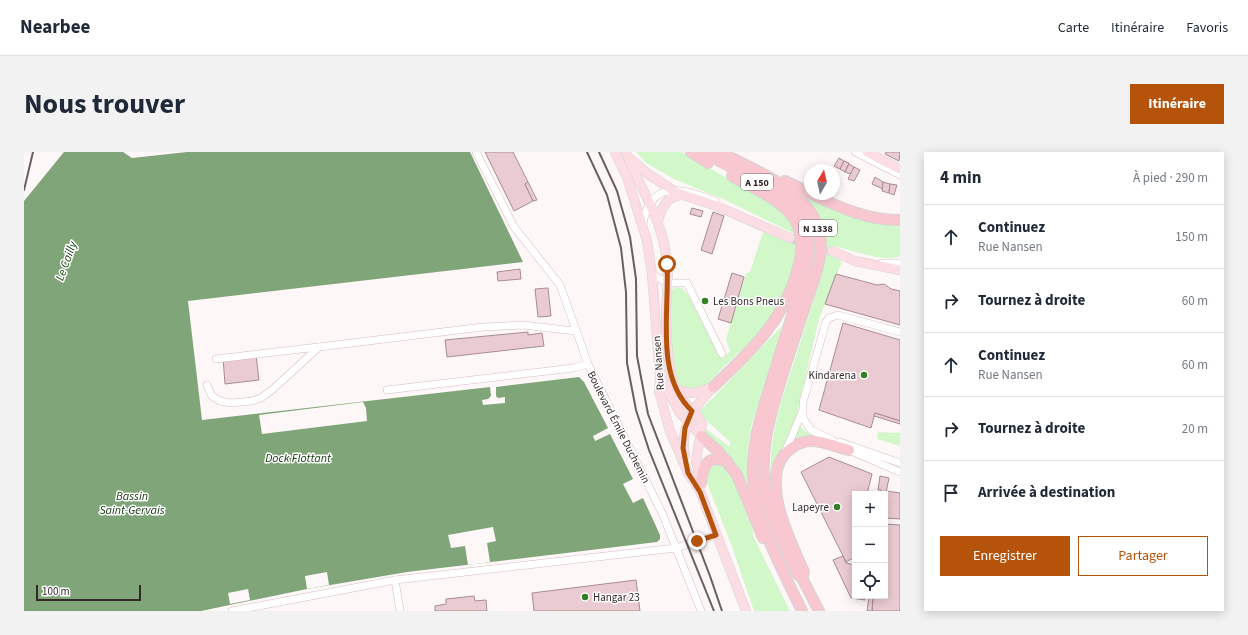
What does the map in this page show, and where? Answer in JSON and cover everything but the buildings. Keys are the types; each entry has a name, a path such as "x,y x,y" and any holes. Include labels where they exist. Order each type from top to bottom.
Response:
{"highway":[{"path":"691,152 778,203 786,210 798,226 802,244 796,274 782,310 757,343 713,387"},
{"name":"A 150","path":"702,152 788,200 805,221"},
{"name":"N 1338","path":"720,152 776,182 800,197 814,217 820,236 820,251 816,274 772,411 764,455 764,477 770,513 784,547 819,611"},
{"name":"A 150","path":"728,152 804,190"},
{"name":"A 150","path":"825,200 869,216 900,220"},
{"name":"N 1338","path":"802,611 778,561 757,504 752,471 757,428 808,260 809,233 805,221"},
{"path":"701,436 729,462 737,475 756,524 770,553 778,561"},
{"path":"802,578 804,572 780,515 777,494 777,468 783,456 798,444 810,441 849,450"},
{"path":"700,487 702,470 707,462 718,459 729,462"}],"main road":[{"name":"Rue Nansen","path":"615,152 628,180 643,224 652,274 660,377 659,391 665,415 688,473 700,487"},
{"path":"867,152 900,169"},
{"name":"Rue Nansen","path":"626,153 650,202 658,222 666,252 667,338 675,388 682,401 701,421 701,436 696,462 700,487 716,535 746,611"},
{"path":"626,153 648,174 672,190 682,195 714,205 790,238"},
{"path":"658,222 660,211 666,203 674,197 682,195"},
{"path":"836,252 855,261 900,270"},
{"path":"660,377 672,401 687,422 701,436"},
{"path":"675,388 692,394 713,387"},
{"path":"688,473 683,448 687,422 692,411 713,387"}],"street":[{"path":"476,152 514,227 560,285 570,309 575,331 588,364"},
{"path":"855,152 900,175"},
{"path":"643,224 646,209 650,202 662,194 672,190 685,190 744,213 763,226"},
{"path":"836,252 880,263 900,263"},
{"path":"652,274 667,283 687,283 722,354"},
{"path":"834,307 833,315 826,322 803,402 803,418 811,430 849,450 900,472"},
{"path":"833,315 843,316 900,332"},
{"path":"216,359 483,327 523,325 575,331"},
{"path":"207,385 212,396 220,401 231,403 252,401 261,398 272,390 319,347"},
{"name":"Boulevard Émile Duchemin","path":"387,390 573,368 588,364 663,515 701,611"},
{"path":"783,456 803,410"},
{"path":"832,440 900,463"},
{"path":"232,611 395,580 676,548 716,535"},
{"path":"395,580 400,611"}],"shaded area":[{"path":"636,152 682,152 777,207 791,221 795,234 725,200 674,179 646,163"},
{"path":"808,200 813,200 863,220 888,225 900,225 900,256 894,258 877,257 833,246 831,254 842,262 819,319 796,418 803,429 813,435 813,437 788,446 773,501 771,463 775,427 784,392 826,260 825,234 816,212"},
{"path":"763,232 797,244 792,274 781,302 759,333 704,388 692,390 680,385 672,372 670,294 675,287 682,288 688,295 722,359 730,351 726,339 746,273 750,272"},
{"path":"782,326 751,427 747,455 748,491 734,463 705,434 706,429 730,447 730,442 707,421 700,411"},
{"path":"878,432 900,433 900,446 877,439"},
{"path":"719,464 730,470 753,531 753,536 790,611 754,611 731,544 705,478 711,467"}],"water":[{"name":"Bassin Saint-Gervais","path":"64,152 123,152 132,158 187,152 470,152 523,262 188,301 202,420 490,387 491,396 488,399 482,400 483,405 505,403 505,397 498,398 496,396 496,387 579,377 584,382 608,428 593,436 595,441 610,434 633,479 623,484 633,503 643,498 660,535 660,539 657,542 407,572 307,589 201,611 24,611 24,201"}],"pier":[{"path":"363,402 366,408 367,421 262,434 259,415"},
{"path":"493,527 496,541 487,543 490,562 468,565 465,546 451,548 448,535"},
{"path":"327,572 329,585 307,589 305,576"},
{"path":"248,589 250,600 230,604 228,593"}],"tunnel":[{"path":"790,238 832,251"}],"railway":[{"path":"24,190 33,152"},
{"path":"587,152 607,195 621,248 626,292 627,363 636,410 649,450 714,611"},
{"path":"599,152 617,191 630,237 636,279 637,356 648,414 722,611"}],"place":[{"name":"Les Bons Pneus","path":"705,301"},
{"name":"Kindarena","path":"864,375"},
{"name":"Lapeyre","path":"837,507"},
{"name":"Hangar 23","path":"585,597"}],"route":[{"path":"667,264 667,338 672,382 676,393 692,411 685,428 683,448 688,473 700,492 716,535 697,541"}],"water label":[{"name":"Le Cailly","path":"66,261"},
{"name":"Dock Flottant","path":"298,458"}]}
